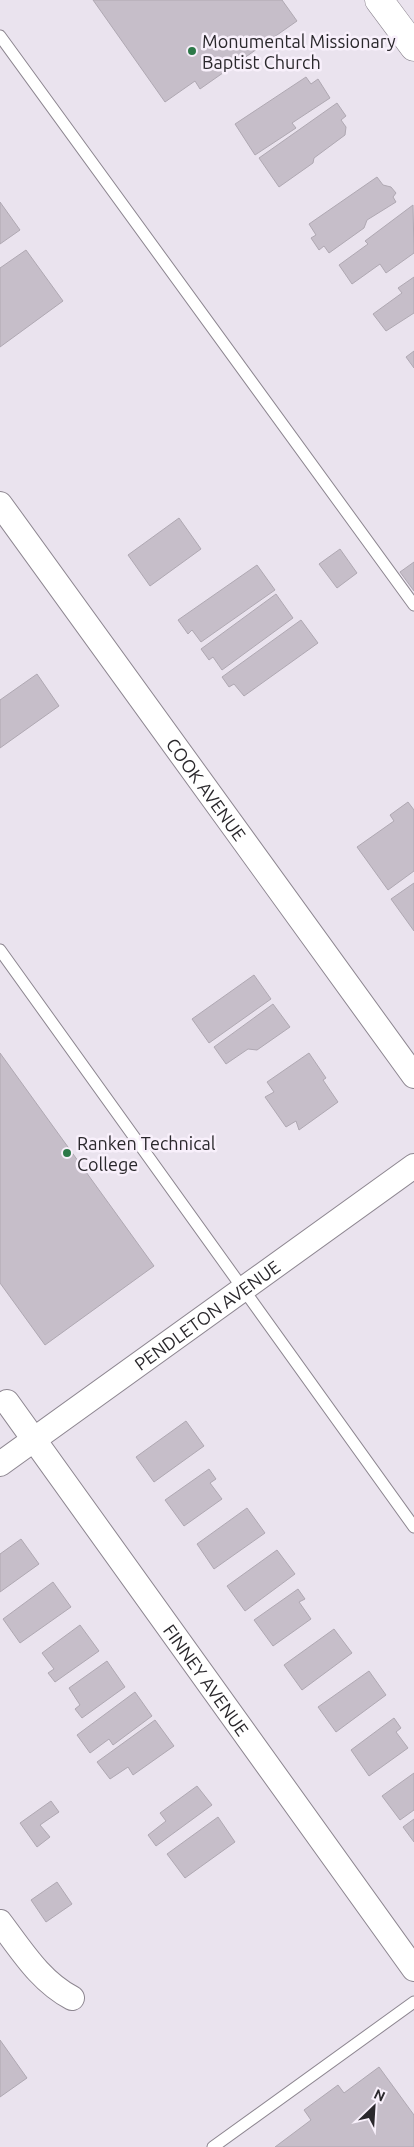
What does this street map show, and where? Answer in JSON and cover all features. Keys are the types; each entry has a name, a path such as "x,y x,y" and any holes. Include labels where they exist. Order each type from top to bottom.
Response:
{"main road":[{"path":"380,0 414,47"}],"street":[{"name":"COOK AVENUE","path":"0,504 414,1076"},
{"name":"PENDLETON AVENUE","path":"0,1464 414,1166"},
{"name":"FINNEY AVENUE","path":"4,1397 414,1969"},
{"path":"0,1922 38,1973 56,1990 72,1998"}],"lane":[{"path":"0,36 414,604"},
{"path":"0,950 414,1527"},
{"path":"215,2146 414,2002"}],"building":[{"name":"Monumental Missionary Baptist Church","path":"93,0 282,0 297,21 200,89 195,81 165,102"},
{"path":"306,77 311,84 318,79 330,98 292,123 296,128 255,155 235,124"},
{"path":"337,103 346,116 341,120 346,127 345,135 314,158 313,163 279,187 259,158"},
{"path":"377,177 383,185 391,187 396,193 393,197 396,202 367,220 364,228 329,253 324,246 319,250 311,238 316,235 309,224"},
{"path":"0,202 20,230 0,244"},
{"path":"413,205 414,253 386,273 380,264 352,284 339,265 368,244 365,241"},
{"path":"26,250 63,301 0,347 0,268"},
{"path":"414,277 414,313 386,331 373,314 402,293 398,288"},
{"path":"414,351 414,368 406,357"},
{"path":"179,518 201,549 150,586 128,555"},
{"path":"340,549 357,573 337,588 319,564"},
{"path":"414,562 414,591 400,572"},
{"path":"257,565 275,590 201,642 192,630 188,634 178,620"},
{"path":"276,594 293,618 222,670 213,657 209,660 201,649"},
{"path":"301,620 318,643 244,696 234,684 229,687 222,677"},
{"path":"37,674 59,706 0,748 0,700"},
{"path":"408,802 414,810 414,871 388,890 357,847 394,821 390,815"},
{"path":"414,883 414,931 391,899"},
{"path":"254,975 271,999 209,1043 192,1019"},
{"path":"273,1004 290,1027 257,1050 248,1049 226,1064 214,1047"},
{"path":"0,1053 154,1266 45,1345 0,1283"},
{"path":"309,1053 326,1078 323,1080 338,1102 299,1130 296,1121 286,1127 265,1097 274,1092 267,1082"},
{"path":"186,1421 204,1446 154,1482 136,1457"},
{"path":"209,1469 216,1479 210,1483 222,1499 184,1526 165,1500"},
{"path":"247,1508 265,1533 214,1569 197,1544"},
{"path":"21,1539 39,1564 0,1592 0,1554"},
{"path":"277,1550 295,1574 245,1611 227,1586"},
{"path":"53,1582 71,1607 20,1643 3,1619"},
{"path":"298,1589 305,1599 299,1602 311,1619 273,1646 254,1620"},
{"path":"80,1625 99,1651 55,1682 48,1673 54,1669 42,1653"},
{"path":"334,1629 352,1653 302,1690 284,1665"},
{"path":"107,1661 125,1687 82,1718 75,1709 80,1705 69,1688"},
{"path":"369,1671 386,1695 336,1732 318,1707"},
{"path":"135,1692 152,1716 113,1745 109,1739 90,1753 77,1735"},
{"path":"394,1718 401,1728 396,1732 408,1748 369,1776 351,1750"},
{"path":"155,1720 174,1746 133,1775 128,1767 110,1779 97,1762"},
{"path":"414,1773 414,1810 400,1820 382,1796"},
{"path":"197,1786 212,1805 156,1846 148,1835 166,1821 160,1813"},
{"path":"51,1801 59,1812 40,1825 50,1837 37,1847 20,1823"},
{"path":"218,1817 235,1842 185,1878 167,1854"},
{"path":"414,1819 414,1842 403,1827"},
{"path":"57,1882 72,1904 46,1922 31,1900"},
{"path":"0,2040 27,2078 0,2097"},
{"path":"379,2067 414,2115 414,2147 275,2147 311,2120 304,2110 338,2085 344,2093"}],"place":[{"name":"Monumental Missionary Baptist Church","path":"192,51"},
{"name":"Ranken Technical College","path":"67,1153"}]}
